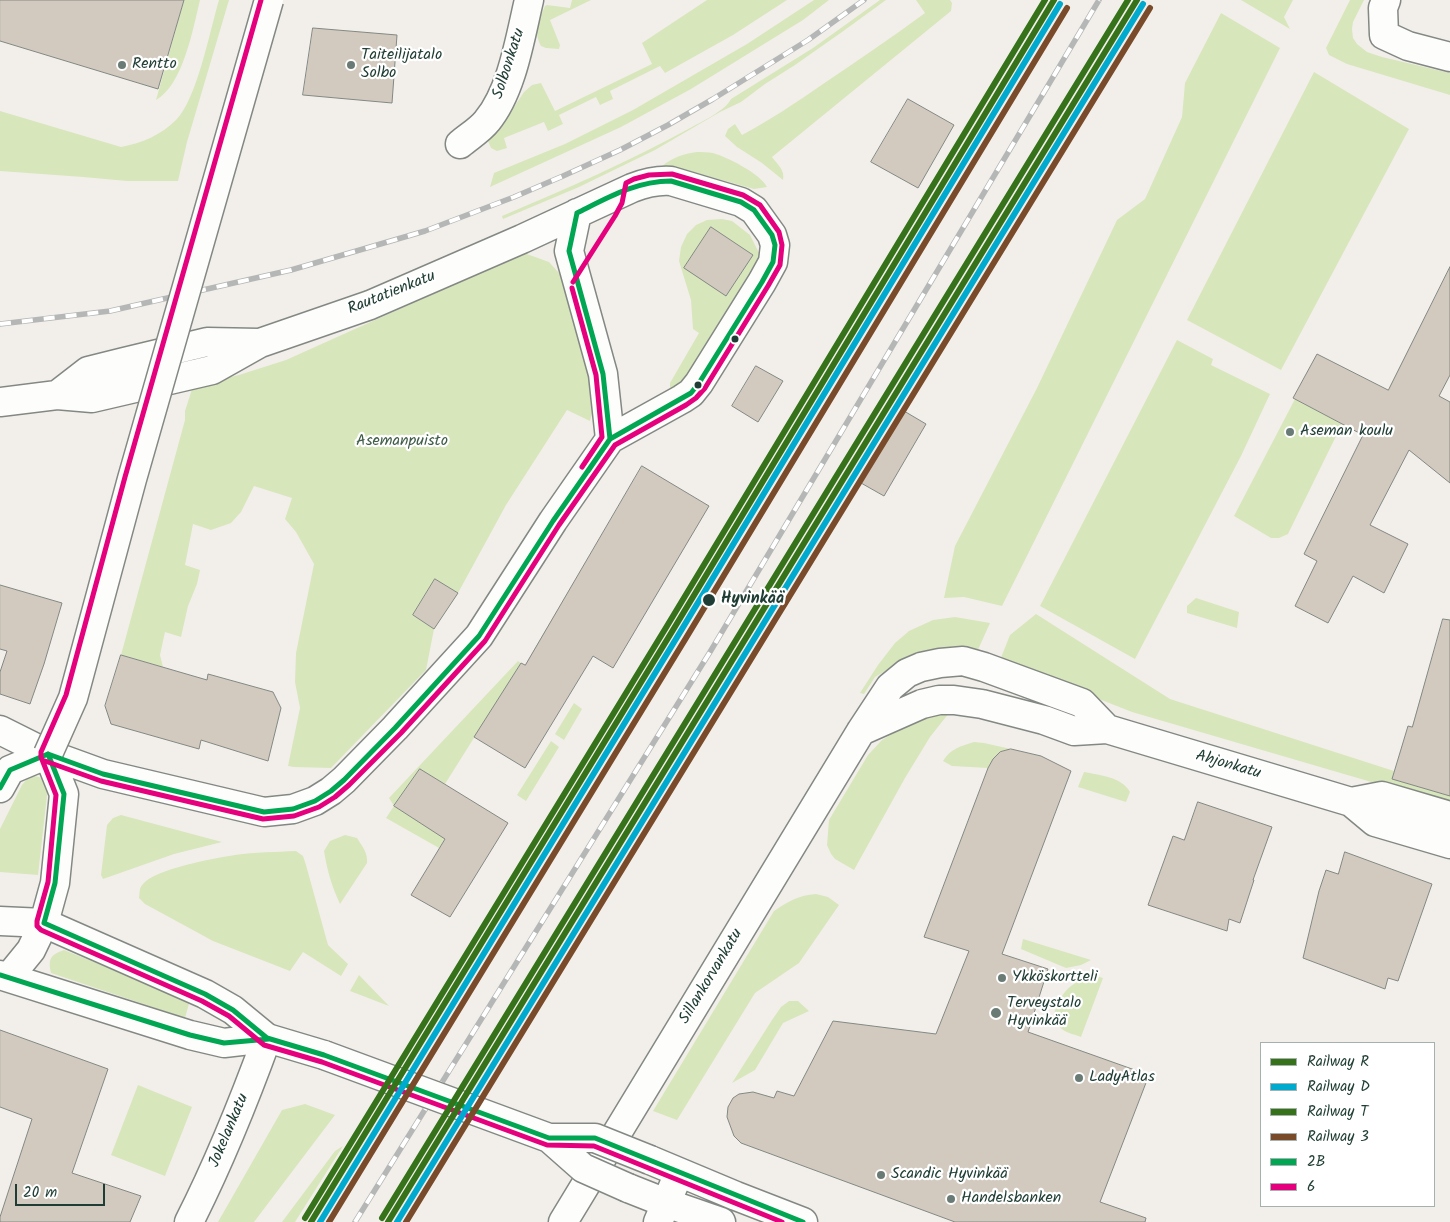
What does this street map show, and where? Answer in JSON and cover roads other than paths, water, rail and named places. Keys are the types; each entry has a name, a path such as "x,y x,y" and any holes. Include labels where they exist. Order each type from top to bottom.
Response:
{"street":[{"path":"0,788 10,770 48,754 73,698 132,479 269,0"},
{"name":"Solbonkatu","path":"460,144 486,122 503,95 513,66 529,0"},
{"path":"1386,0 1383,8 1384,35 1408,46 1450,58"},
{"name":"Rautatienkatu","path":"0,402 57,395 92,398 212,370 260,343 370,305 522,239 632,188 655,181 671,181 741,202 754,210 772,234 775,245 773,262 762,282 691,393 610,439 479,636 389,734 331,791 315,801 293,809 264,812 103,774 48,754 0,730"},
{"path":"577,213 569,251 603,374 610,439"},
{"path":"522,239 552,245 569,251"},
{"name":"Ahjonkatu","path":"940,663 962,661 984,667 1082,703 1107,729"},
{"name":"Sillankorvankatu","path":"563,1222 890,687 907,673 921,667 940,663"},
{"name":"Ahjonkatu","path":"861,732 922,704 938,700 982,704 1044,720 1074,731 1107,729 1350,802 1375,822 1450,844"},
{"path":"48,754 64,794 55,883 44,924 31,950 4,976 190,1035 224,1043 267,1038"},
{"name":"Ahjonkatu","path":"1350,802 1382,796 1450,816"},
{"path":"0,921 44,924 205,994 233,1010 267,1038 324,1055 549,1138 595,1138 803,1222"},
{"name":"Jokelankatu","path":"189,1222 246,1097 267,1038"},
{"path":"549,1138 583,1168 628,1188 662,1212 721,1222"},
{"path":"662,1212 679,1173"}],"railway":[{"path":"0,324 110,311 291,270 425,231 563,176 620,150 668,125 808,40 864,0"},
{"path":"355,1222 710,652 1099,0"}],"rail line":[{"name":"T","path":"305,1218 667,626 1045,0"},
{"name":"R","path":"311,1222 673,630 1054,0"},
{"name":"T","path":"382,1218 1128,0"},
{"name":"R","path":"388,1222 1137,0"},
{"name":"D","path":"320,1222 679,634 1060,4"},
{"name":"D","path":"397,1222 1143,4"},
{"name":"3","path":"329,1222 686,638 1067,8"},
{"name":"3","path":"406,1222 1150,8"}],"place":[{"name":"Rentto","path":"122,65"},
{"name":"Taiteilijatalo Solbo","path":"351,65"},
{"name":"Aseman koulu","path":"1290,432"},
{"name":"Hyvinkää","path":"709,600"},
{"name":"Ykköskortteli","path":"1002,978"},
{"name":"Terveystalo Hyvinkää","path":"996,1013"},
{"name":"LadyAtlas","path":"1079,1078"},
{"name":"Scandic Hyvinkää","path":"881,1175"},
{"name":"Handelsbanken","path":"951,1199"}],"park label":[{"name":"Asemanpuisto","path":"402,442"}]}
